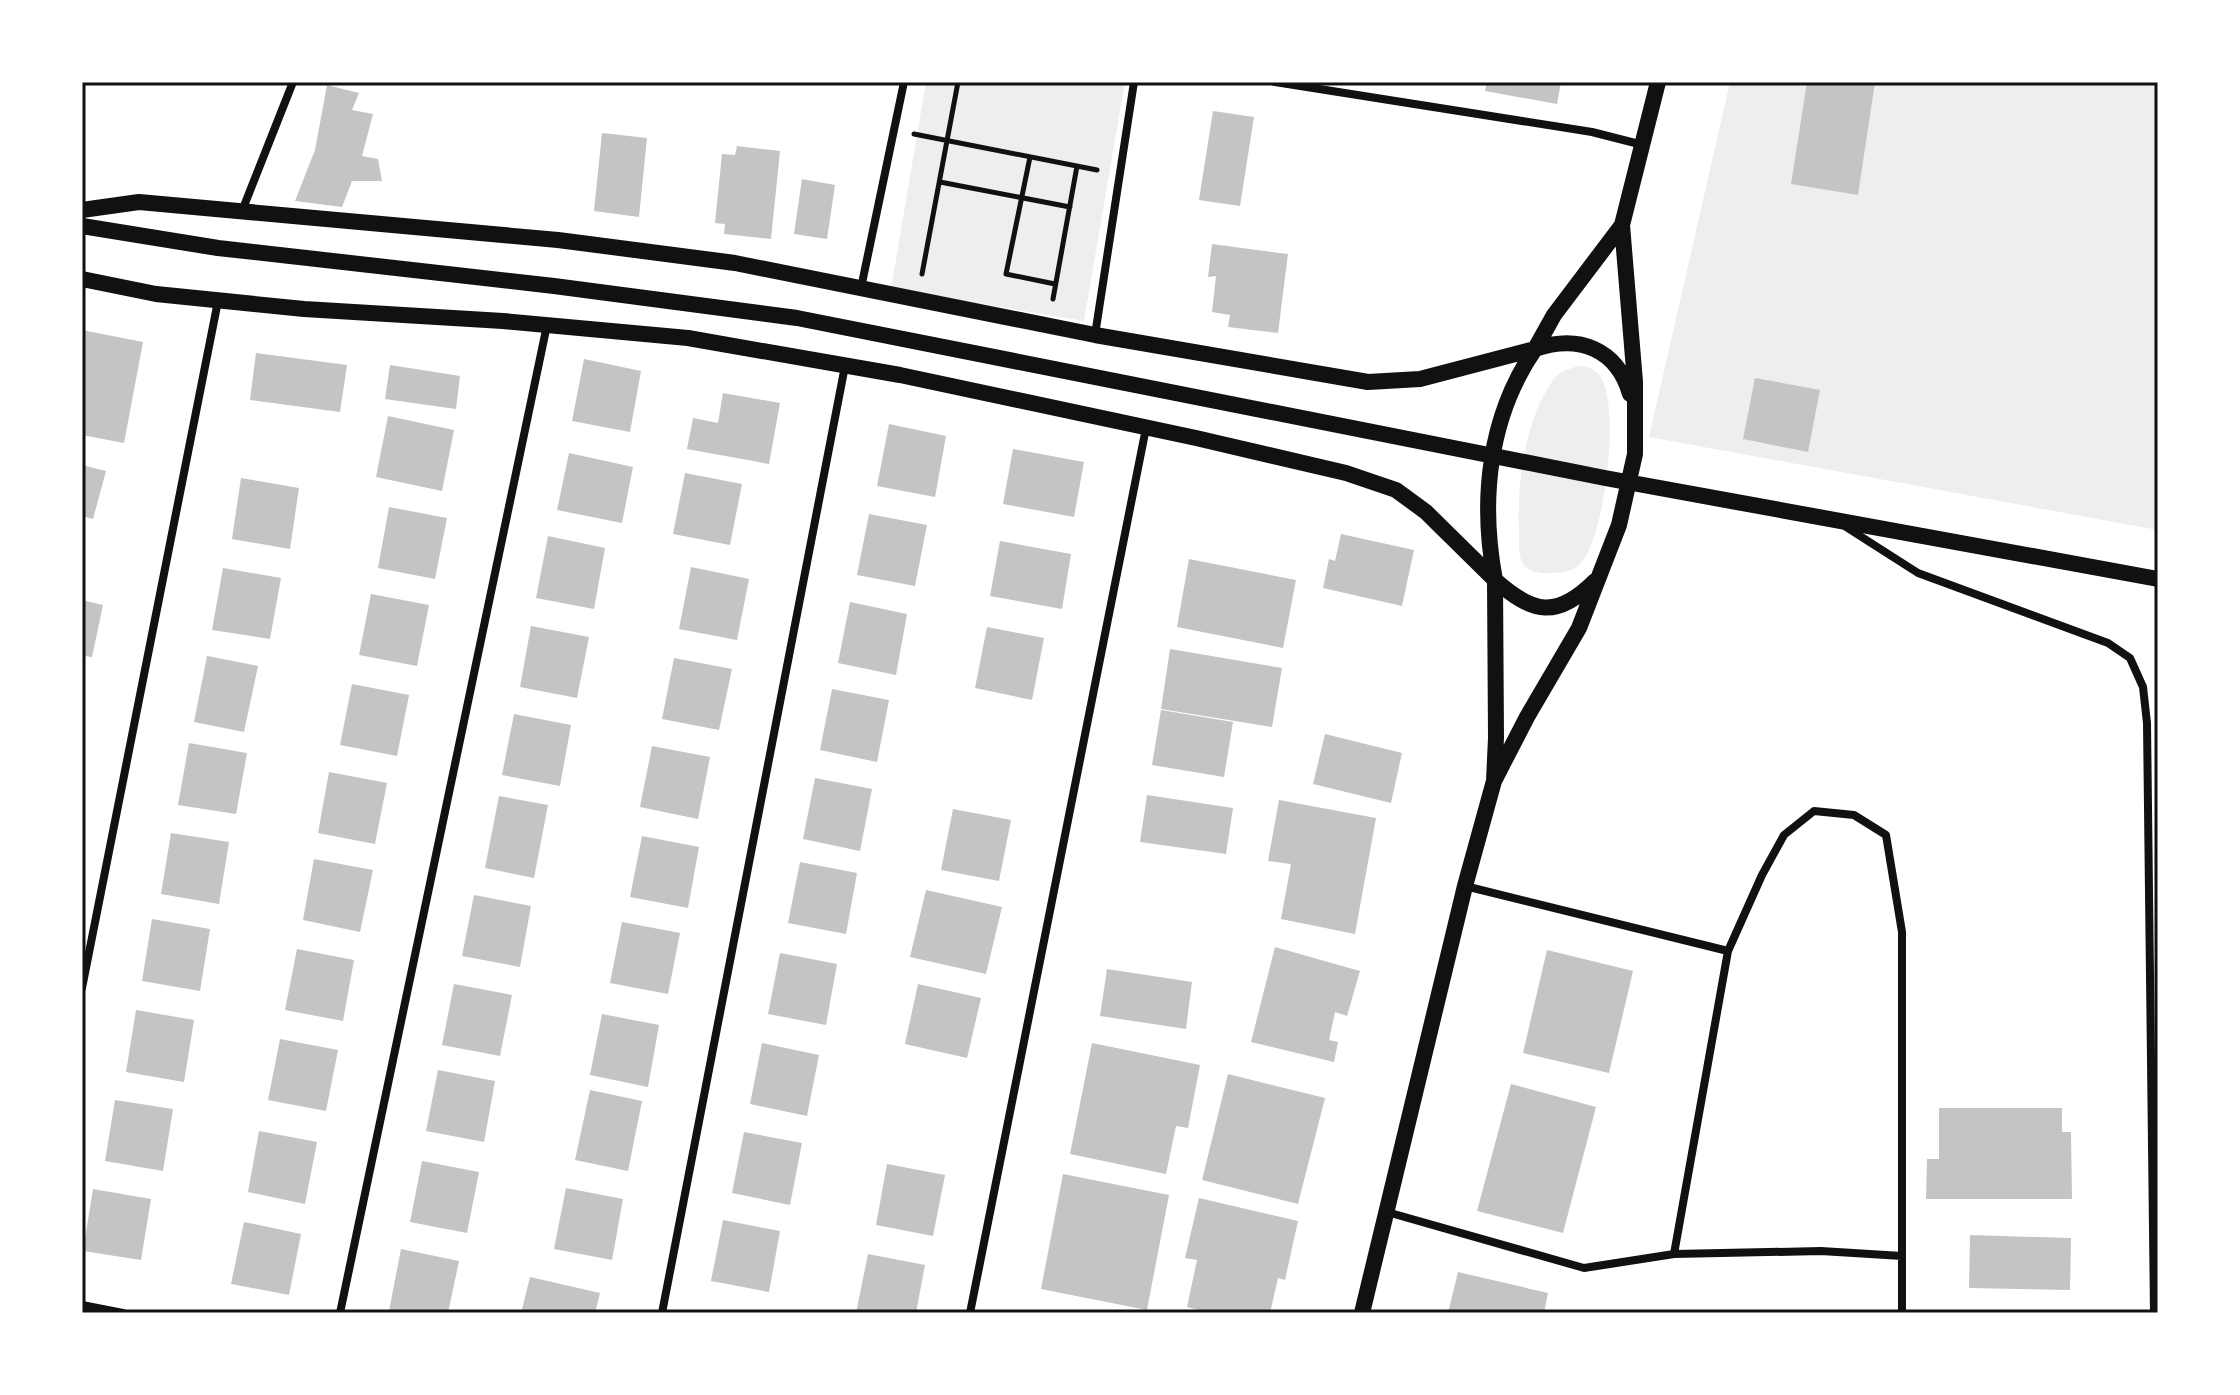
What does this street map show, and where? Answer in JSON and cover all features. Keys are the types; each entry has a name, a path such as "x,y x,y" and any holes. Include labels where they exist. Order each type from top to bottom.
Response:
{"main road":[{"path":"1362,1313 1465,886 1494,781 1579,628 1619,525 1635,454 1629,292 1622,225 1658,82"},
{"path":"82,210 139,202 558,240 735,263 1095,335 1368,382 1420,379 1548,345 1573,343 1592,347 1610,359 1624,375 1635,411"},
{"path":"1494,781 1495,580 1487,524 1488,477 1511,391 1554,315 1622,225"},
{"path":"82,226 218,248 797,318 1605,478 2158,579"},
{"path":"82,279 156,294 304,309 688,338 900,375 1346,473 1396,490 1426,512 1519,601 1534,607 1568,602 1582,594 1599,577"}],"street":[{"path":"241,212 293,82"},
{"path":"861,288 904,82"},
{"path":"1095,335 1134,82"},
{"path":"1275,82 1592,132 1643,145"},
{"path":"82,988 218,300"},
{"path":"340,1313 547,325"},
{"path":"662,1313 845,366"},
{"path":"970,1313 1146,428"},
{"path":"1831,518 1918,573 2108,643 2130,658 2143,687 2149,815 2154,1313"},
{"path":"1674,1254 1728,951 1762,875 1784,835 1814,811 1854,815 1886,835 1902,932 1902,1313"},
{"path":"1465,886 1728,951"},
{"path":"1387,1212 1584,1268 1674,1254 1821,1251 1902,1256"},
{"path":"82,1305 123,1313"}],"path":[{"path":"921,279 958,82"},
{"path":"894,129 1109,173"},
{"path":"1030,157 1006,274 1055,284"},
{"path":"1052,305 1077,166"},
{"path":"940,182 1070,207"}],"shaded area":[{"path":"926,82 1125,82 1084,321 891,289"},
{"path":"1730,82 2158,82 2158,530 1649,437"},
{"path":"1579,366 1596,371 1606,391 1609,442 1603,502 1588,551 1579,565 1566,572 1539,573 1526,567 1520,553 1519,494 1524,454 1535,415 1553,380 1561,372"}],"building":[{"path":"1487,82 1561,82 1557,104 1485,91"},
{"path":"1807,82 1875,82 1858,195 1791,184"},
{"path":"327,85 359,93 352,110 373,114 362,156 378,159 382,181 352,181 342,207 295,201 315,150"},
{"path":"1213,111 1254,117 1240,206 1199,200"},
{"path":"602,133 647,138 639,217 594,211"},
{"path":"737,146 780,151 771,239 724,234 725,224 715,223 722,154 735,155"},
{"path":"802,179 835,185 827,239 794,234"},
{"path":"1212,244 1288,254 1278,333 1228,327 1230,315 1212,312 1216,276 1208,277"},
{"path":"82,330 143,342 124,443 82,435"},
{"path":"256,353 347,365 340,412 250,400"},
{"path":"584,359 641,371 630,432 572,421"},
{"path":"390,365 460,376 456,409 385,399"},
{"path":"1755,378 1820,390 1808,452 1743,439"},
{"path":"723,393 780,403 769,464 687,449 693,418 718,423"},
{"path":"388,416 454,430 442,491 376,477"},
{"path":"889,424 946,436 935,497 877,486"},
{"path":"1013,449 1084,462 1074,517 1003,504"},
{"path":"569,453 633,467 622,523 557,510"},
{"path":"82,465 106,471 93,519 82,516"},
{"path":"685,473 742,484 730,545 673,534"},
{"path":"241,478 299,488 290,549 232,539"},
{"path":"389,507 447,518 435,579 378,568"},
{"path":"869,514 927,525 915,586 857,575"},
{"path":"1341,534 1414,550 1402,606 1323,588 1329,559 1335,561"},
{"path":"548,536 605,548 594,609 536,598"},
{"path":"1000,541 1071,554 1062,609 990,596"},
{"path":"1189,559 1296,580 1283,648 1177,627"},
{"path":"691,567 749,579 737,640 679,629"},
{"path":"223,568 281,578 270,639 212,630"},
{"path":"371,594 429,605 417,666 359,655"},
{"path":"82,600 103,605 92,657 85,656 83,663"},
{"path":"850,602 907,614 896,675 838,663"},
{"path":"531,626 589,637 577,698 520,687"},
{"path":"987,627 1044,638 1032,700 975,688"},
{"path":"1170,649 1282,668 1272,727 1161,709"},
{"path":"207,656 258,666 244,732 194,722"},
{"path":"674,658 732,669 719,730 662,719"},
{"path":"352,684 409,695 397,756 340,745"},
{"path":"832,689 889,700 877,762 820,750"},
{"path":"1161,710 1233,722 1224,777 1152,765"},
{"path":"514,714 571,725 560,786 502,775"},
{"path":"1325,734 1402,753 1391,803 1313,784"},
{"path":"189,743 247,753 236,814 178,805"},
{"path":"652,746 710,757 698,819 640,807"},
{"path":"329,772 387,783 375,844 318,833"},
{"path":"815,778 872,789 860,851 803,839"},
{"path":"1147,795 1233,808 1226,854 1140,842"},
{"path":"499,796 548,805 534,878 485,868"},
{"path":"1279,800 1376,818 1355,934 1281,919 1291,864 1268,861"},
{"path":"953,809 1011,820 999,881 941,870"},
{"path":"171,833 229,842 219,904 161,894"},
{"path":"642,836 699,847 688,908 630,897"},
{"path":"314,859 373,870 360,932 303,920"},
{"path":"800,862 857,873 846,934 788,923"},
{"path":"926,890 1002,907 986,974 910,957"},
{"path":"474,895 531,906 520,967 462,956"},
{"path":"152,919 210,929 200,991 142,981"},
{"path":"622,922 680,933 668,994 610,983"},
{"path":"1275,947 1360,971 1347,1016 1335,1012 1329,1040 1338,1042 1334,1062 1251,1042"},
{"path":"297,949 354,960 343,1021 285,1010"},
{"path":"1547,950 1633,971 1609,1073 1523,1053"},
{"path":"780,953 837,964 826,1025 768,1014"},
{"path":"1107,969 1192,982 1186,1029 1100,1016"},
{"path":"454,984 512,995 500,1056 442,1045"},
{"path":"918,984 981,998 967,1058 905,1044"},
{"path":"136,1010 194,1020 184,1082 126,1072"},
{"path":"602,1014 659,1025 648,1087 590,1075"},
{"path":"280,1039 338,1050 326,1111 268,1100"},
{"path":"762,1043 819,1055 807,1116 750,1104"},
{"path":"1092,1043 1200,1065 1188,1128 1176,1126 1166,1174 1070,1154"},
{"path":"438,1070 495,1081 484,1142 426,1131"},
{"path":"1228,1074 1325,1098 1298,1204 1202,1180"},
{"path":"1511,1084 1596,1107 1563,1233 1477,1211"},
{"path":"590,1090 642,1101 628,1171 575,1160"},
{"path":"115,1100 173,1109 163,1171 105,1161"},
{"path":"1939,1108 2062,1108 2062,1132 2071,1132 2072,1199 1926,1199 1927,1159 1939,1159"},
{"path":"259,1131 317,1142 305,1204 248,1192"},
{"path":"744,1132 802,1143 790,1205 732,1193"},
{"path":"422,1161 479,1172 467,1233 410,1222"},
{"path":"887,1164 945,1175 933,1236 876,1225"},
{"path":"1063,1174 1169,1195 1147,1310 1041,1289"},
{"path":"566,1188 623,1199 612,1260 554,1249"},
{"path":"93,1189 151,1199 141,1260 83,1251"},
{"path":"1199,1198 1298,1221 1285,1280 1278,1278 1270,1313 1212,1313 1187,1307 1197,1260 1185,1258"},
{"path":"723,1220 780,1231 769,1292 711,1281"},
{"path":"244,1222 301,1234 289,1295 231,1284"},
{"path":"1970,1235 2071,1238 2070,1290 1969,1288"},
{"path":"401,1249 459,1261 448,1313 389,1311"},
{"path":"868,1254 925,1265 916,1313 856,1313"},
{"path":"1458,1272 1548,1293 1544,1313 1448,1313"},
{"path":"530,1277 600,1293 595,1313 521,1313"}]}
